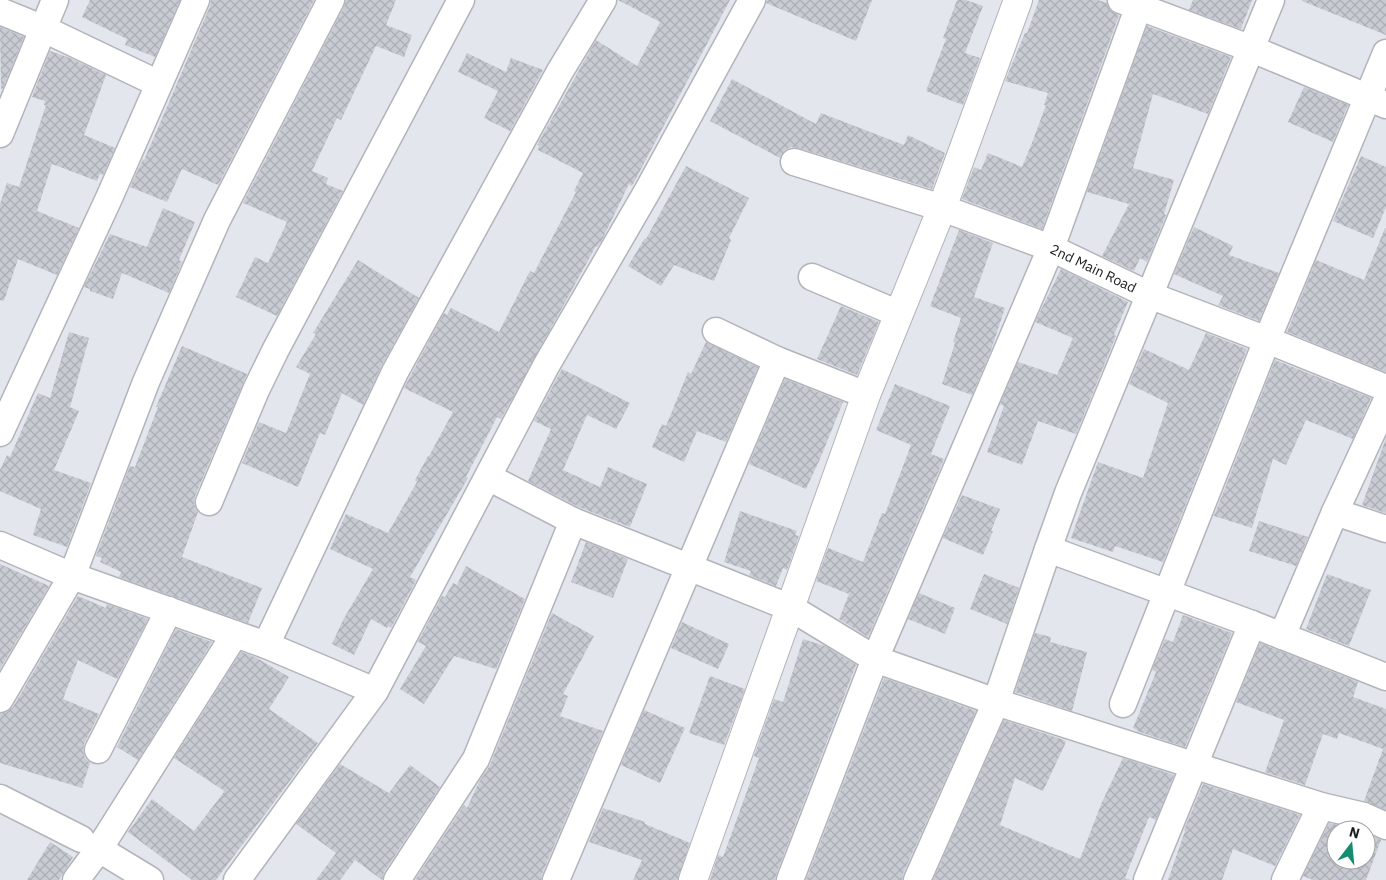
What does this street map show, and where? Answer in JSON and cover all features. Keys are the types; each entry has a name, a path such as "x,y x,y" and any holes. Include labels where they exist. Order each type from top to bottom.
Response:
{"street":[{"path":"0,134 55,0"},
{"path":"0,433 109,198 196,0"},
{"path":"0,699 72,576 146,382 217,220 330,0"},
{"path":"209,502 256,390 275,351 461,0"},
{"path":"266,645 395,372 558,73 603,0"},
{"path":"237,880 375,691 546,366 643,198 752,0"},
{"path":"693,880 866,395 942,208 1018,0"},
{"path":"917,880 996,702 1068,493 1271,0"},
{"path":"790,880 875,659 1051,248 1133,2 1252,48 1377,101"},
{"path":"0,11 44,29 159,84"},
{"path":"1124,704 1267,340 1377,101 1386,54"},
{"name":"2nd Main Road","path":"794,162 942,208 1051,248 1149,295 1386,388"},
{"path":"812,277 899,314"},
{"path":"716,331 777,360 866,395"},
{"path":"556,880 777,360"},
{"path":"1282,636 1335,512 1386,402"},
{"path":"488,477 573,521 791,608 875,659 996,702 1321,806 1364,816 1386,826"},
{"path":"1335,512 1386,530"},
{"path":"397,880 476,759 573,521"},
{"path":"0,545 72,576 266,645 375,691"},
{"path":"1048,549 1166,594 1252,624 1386,677"},
{"path":"98,750 169,610"},
{"path":"1147,880 1252,624"},
{"path":"76,880 90,844 235,634"},
{"path":"0,798 90,844 150,880"},
{"path":"1285,880 1321,806"}],"building":[{"path":"90,0 180,0 155,57 125,45 127,39 82,17"},
{"path":"211,0 314,0 218,185 182,169 167,202 130,187 167,107"},
{"path":"346,0 396,0 386,25 412,35 404,57 376,46 341,120 337,118 312,171 328,178 326,184 343,191 277,316 236,297 255,257 268,263 287,222 243,203"},
{"path":"618,0 730,0 632,186 629,184 602,240 596,246 501,419 497,417 466,477 468,478 410,577 416,580 391,628 388,626 387,628 371,619 354,655 332,644 343,620 373,569 330,549 346,514 388,533 453,412 404,388 444,313 447,315 451,308 499,332 530,271 534,273 576,192 574,191 583,173 538,150 539,146 537,145 596,40 637,66 660,22"},
{"path":"767,0 872,0 856,41 766,3"},
{"path":"957,0 966,0 983,6 965,53 980,58 963,105 926,91 946,39 943,38"},
{"path":"1039,0 1098,0 1107,3 1110,10 1119,15 1042,229 962,199 974,167 981,170 988,153 1022,167 1030,148 1046,105 1044,105 1048,93 1005,81 1025,33 1027,33"},
{"path":"1193,0 1252,0 1241,29 1189,10"},
{"path":"1386,0 1386,35 1302,1"},
{"path":"1147,26 1231,57 1208,114 1153,94 1133,168 1174,180 1164,214 1166,215 1147,262 1140,258 1134,271 1102,256 1129,204 1087,192"},
{"path":"0,27 24,37 1,89"},
{"path":"50,51 106,75 84,135 115,148 103,175 100,174 97,181 52,164 37,211 79,228 57,275 18,259 4,301 0,300 0,204 7,183 19,187 46,105 44,105 45,101 32,97"},
{"path":"467,53 506,72 511,58 543,70 510,131 484,118 498,91 458,72"},
{"path":"732,79 816,124 821,113 904,145 908,135 945,153 932,189 798,148 791,147 784,151 780,158 710,121"},
{"path":"1304,87 1348,105 1333,142 1288,122"},
{"path":"1361,156 1386,167 1386,207 1373,238 1333,221"},
{"path":"686,166 749,198 729,238 731,240 714,281 674,265 661,286 628,266 646,239"},
{"path":"163,208 195,222 179,260 182,262 169,293 122,273 113,299 84,287 110,234 147,247"},
{"path":"1194,227 1233,246 1229,255 1279,273 1259,321 1218,305 1223,296 1174,274"},
{"path":"1385,228 1386,372 1287,332 1316,260 1364,280"},
{"path":"959,230 993,243 974,297 1005,308 990,353 972,395 942,384 961,318 930,306"},
{"path":"358,260 419,298 382,365 363,405 342,393 325,435 320,433 298,487 242,463 259,422 286,433 310,374 296,367 316,334 313,333"},
{"path":"1061,269 1128,302 1076,434 1038,421 1022,465 987,452 1004,406 1000,404 1018,362 1057,375 1073,338 1035,322"},
{"path":"841,306 879,322 857,375 817,359"},
{"path":"69,332 89,338 70,407 79,411 54,470 91,483 67,547 33,535 41,509 0,491 0,470 7,455 10,457 38,393 50,398"},
{"path":"1206,333 1247,349 1163,562 1115,546 1113,552 1071,538 1098,462 1143,478 1168,403 1129,384 1144,349 1189,370"},
{"path":"706,342 758,367 726,442 697,431 684,462 652,447 662,424 666,426 688,372 691,374"},
{"path":"182,346 247,374 195,496 194,504 198,512 182,557 262,588 248,623 119,577 121,572 100,562 102,558 96,556 130,466 135,467 158,407 156,407"},
{"path":"1275,360 1371,398 1353,439 1306,420 1286,465 1273,459 1252,528 1214,516"},
{"path":"562,369 630,403 616,429 587,415 563,470 600,487 608,467 647,484 630,527 579,507 528,481 551,429 534,421"},
{"path":"785,379 843,402 806,489 749,464"},
{"path":"895,384 950,406 931,454 944,459 868,637 839,619 849,594 816,581 828,548 863,562 882,513 885,514 911,445 876,430"},
{"path":"1386,438 1386,513 1362,505"},
{"path":"962,495 1000,509 983,555 943,538"},
{"path":"740,511 797,531 795,535 799,536 787,570 783,568 776,586 749,575 751,571 724,562"},
{"path":"1259,521 1308,537 1296,566 1249,551"},
{"path":"586,542 628,559 613,598 571,582"},
{"path":"0,564 49,586 0,669"},
{"path":"466,566 525,599 496,669 454,656 424,704 400,689 426,646 418,642 442,596 445,597 453,583 457,585"},
{"path":"984,574 1019,588 1007,624 970,609"},
{"path":"1327,574 1371,590 1349,646 1306,629"},
{"path":"919,593 955,608 945,634 908,619"},
{"path":"78,596 106,608 107,604 148,619 117,679 78,660 63,699 99,714 84,744 85,758 90,763 82,788 0,763 0,714 7,712 13,707"},
{"path":"552,613 594,636 563,694 568,696 560,716 603,731 541,880 415,880 464,805 467,808 479,782 490,765"},
{"path":"1183,615 1232,633 1185,747 1133,728 1156,672 1152,670 1165,639 1173,642"},
{"path":"682,622 729,644 718,669 671,648"},
{"path":"176,629 212,642 138,760 117,747"},
{"path":"1035,633 1051,637 1050,642 1087,652 1072,711 1015,692"},
{"path":"803,639 825,646 856,665 775,880 710,880 718,855 723,857 759,758 754,756 774,699 783,702"},
{"path":"1260,643 1358,682 1353,697 1386,709 1386,810 1364,801 1383,749 1339,733 1337,739 1323,734 1305,785 1265,772 1284,720 1236,702"},
{"path":"241,652 255,657 289,677 269,709 318,743 216,880 192,880 128,832 152,799 194,831 224,792 174,758"},
{"path":"710,676 745,689 724,745 689,733"},
{"path":"884,678 976,711 902,880 806,880"},
{"path":"644,710 685,728 660,783 621,765"},
{"path":"1004,720 1066,742 1043,791 1015,778 1000,825 1080,859 1102,802 1123,758 1174,775 1156,820 1149,817 1125,878 1130,880 933,880"},
{"path":"340,764 389,793 410,765 440,787 384,872 382,880 355,860 340,880 316,880 336,853 296,824"},
{"path":"1203,784 1300,815 1275,866 1233,849 1222,880 1168,880 1184,830"},
{"path":"603,808 645,822 645,824 690,843 678,880 633,880 642,860 589,842"},
{"path":"1326,829 1326,870 1370,870 1366,880 1313,880 1303,876"},
{"path":"1376,838 1381,840 1376,853"},
{"path":"50,842 73,857 59,880 27,880"}]}
